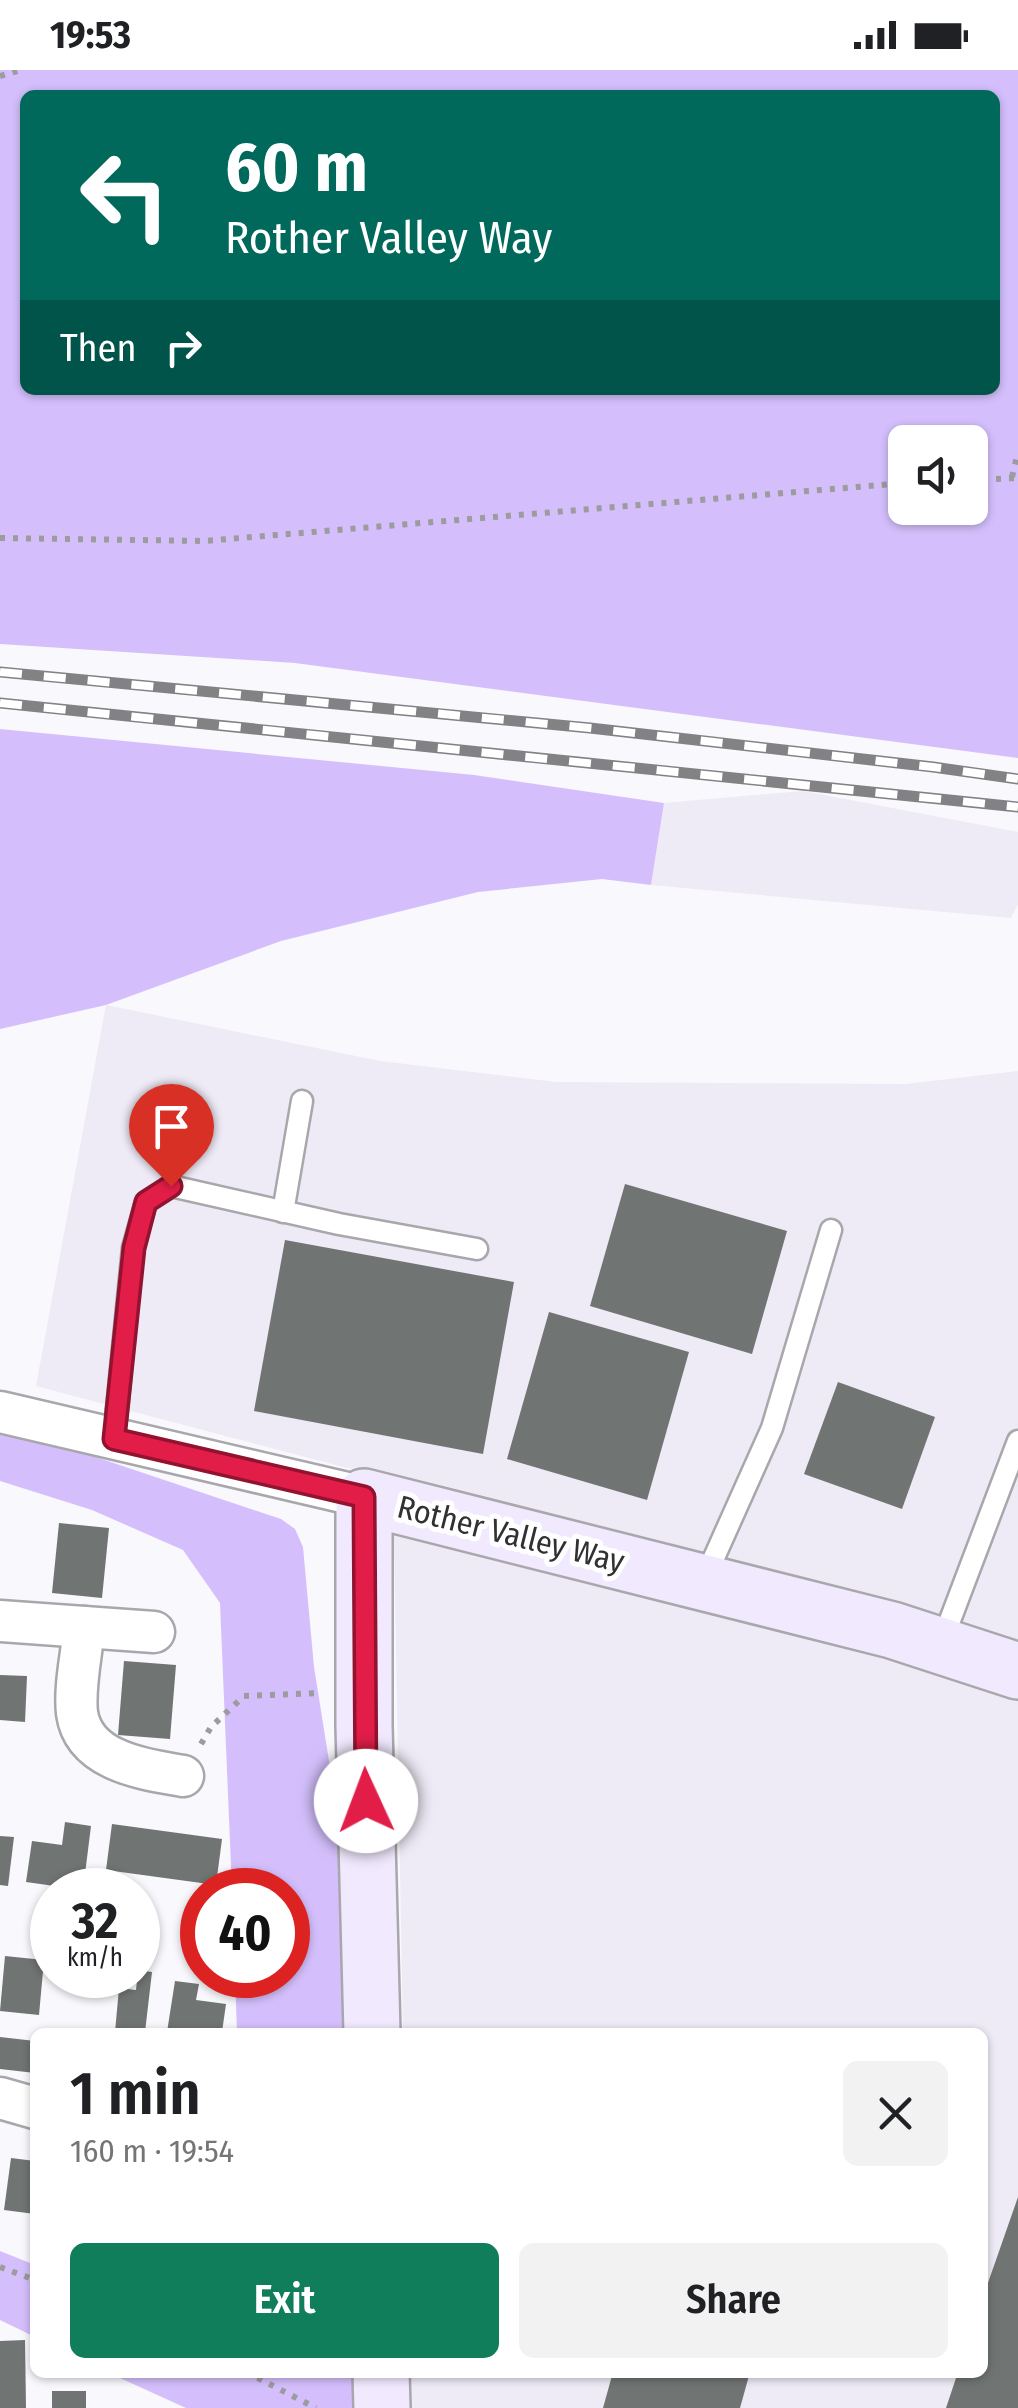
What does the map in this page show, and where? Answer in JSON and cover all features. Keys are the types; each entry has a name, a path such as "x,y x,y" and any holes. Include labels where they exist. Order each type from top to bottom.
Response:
{"street":[{"name":"Rother Valley Way","path":"0,1412 703,1582 892,1630 1018,1670"},
{"path":"364,1497 372,2028"},
{"path":"0,1620 154,1632"},
{"path":"84,1627 77,1712 84,1732 105,1755 141,1769 183,1776"},
{"path":"0,2098 30,2107"},
{"path":"381,2378 382,2408"}],"lane":[{"path":"283,1212 302,1101"},
{"path":"114,1439 134,1248 146,1202 171,1186 477,1250"},
{"path":"703,1582 772,1428 831,1230"},
{"path":"941,1646 1018,1441"}],"path":[{"path":"0,76 21,70"},
{"path":"988,479 1015,478 1018,452"},
{"path":"0,538 204,541 888,484"},
{"path":"183,1776 212,1727 244,1696 364,1692"},
{"path":"0,2267 30,2278"},
{"path":"258,2378 316,2408"}],"shaded area":[{"path":"0,70 1018,70 1018,758 295,663 0,644"},
{"path":"0,729 474,775 664,803 651,885 602,879 478,892 281,941 106,1005 0,1029"},
{"path":"803,791 1018,832 1018,904 1011,918 651,885 664,803"},
{"path":"106,1005 380,1061 556,1082 906,1084 1018,1071 1018,2408 409,2408 408,2378 988,2378 988,2028 403,2028 393,1480 36,1386"},
{"path":"0,1435 45,1440 281,1519 295,1529 303,1547 314,1667 344,1855 347,2028 237,2028 236,1998 310,1998 310,1868 231,1868 220,1603 183,1550 92,1510 0,1481"},
{"path":"0,2251 30,2263 30,2335 0,2320"},
{"path":"120,2378 359,2378 360,2408 186,2408"}],"building":[{"path":"625,1184 787,1231 752,1354 590,1306"},
{"path":"285,1240 514,1282 483,1454 254,1411"},
{"path":"549,1312 689,1352 647,1500 507,1459"},
{"path":"838,1382 935,1417 902,1509 804,1474"},
{"path":"59,1523 109,1528 102,1598 52,1593"},
{"path":"124,1661 176,1665 170,1739 118,1735"},
{"path":"0,1675 27,1676 25,1722 0,1720"},
{"path":"65,1822 91,1826 86,1868 30,1868 30,1883 26,1882 32,1841 62,1845"},
{"path":"112,1824 222,1839 218,1868 180,1868 180,1880 160,1877 160,1868 106,1868"},
{"path":"0,1836 14,1837 8,1886 0,1885"},
{"path":"5,1956 30,1959 30,1998 41,1998 39,2015 0,2011"},
{"path":"175,1981 180,1982 180,1998 226,2004 223,2028 168,2028"},
{"path":"118,1998 149,1998 145,2028 115,2028"},
{"path":"0,2037 30,2040 30,2072 0,2069"},
{"path":"11,2158 30,2160 30,2213 4,2210"},
{"path":"1018,2197 1018,2408 946,2408 956,2378 988,2378 988,2283"},
{"path":"25,2340 26,2408 0,2408 0,2341"},
{"path":"611,2378 748,2378 740,2408 603,2408"},
{"path":"52,2391 86,2391 86,2408 52,2408"}],"railway":[{"path":"0,672 590,728 1018,779"},
{"path":"0,703 1018,807"}],"route":[{"path":"171,1186 146,1202 134,1248 114,1439 364,1497 366,1801"}]}
